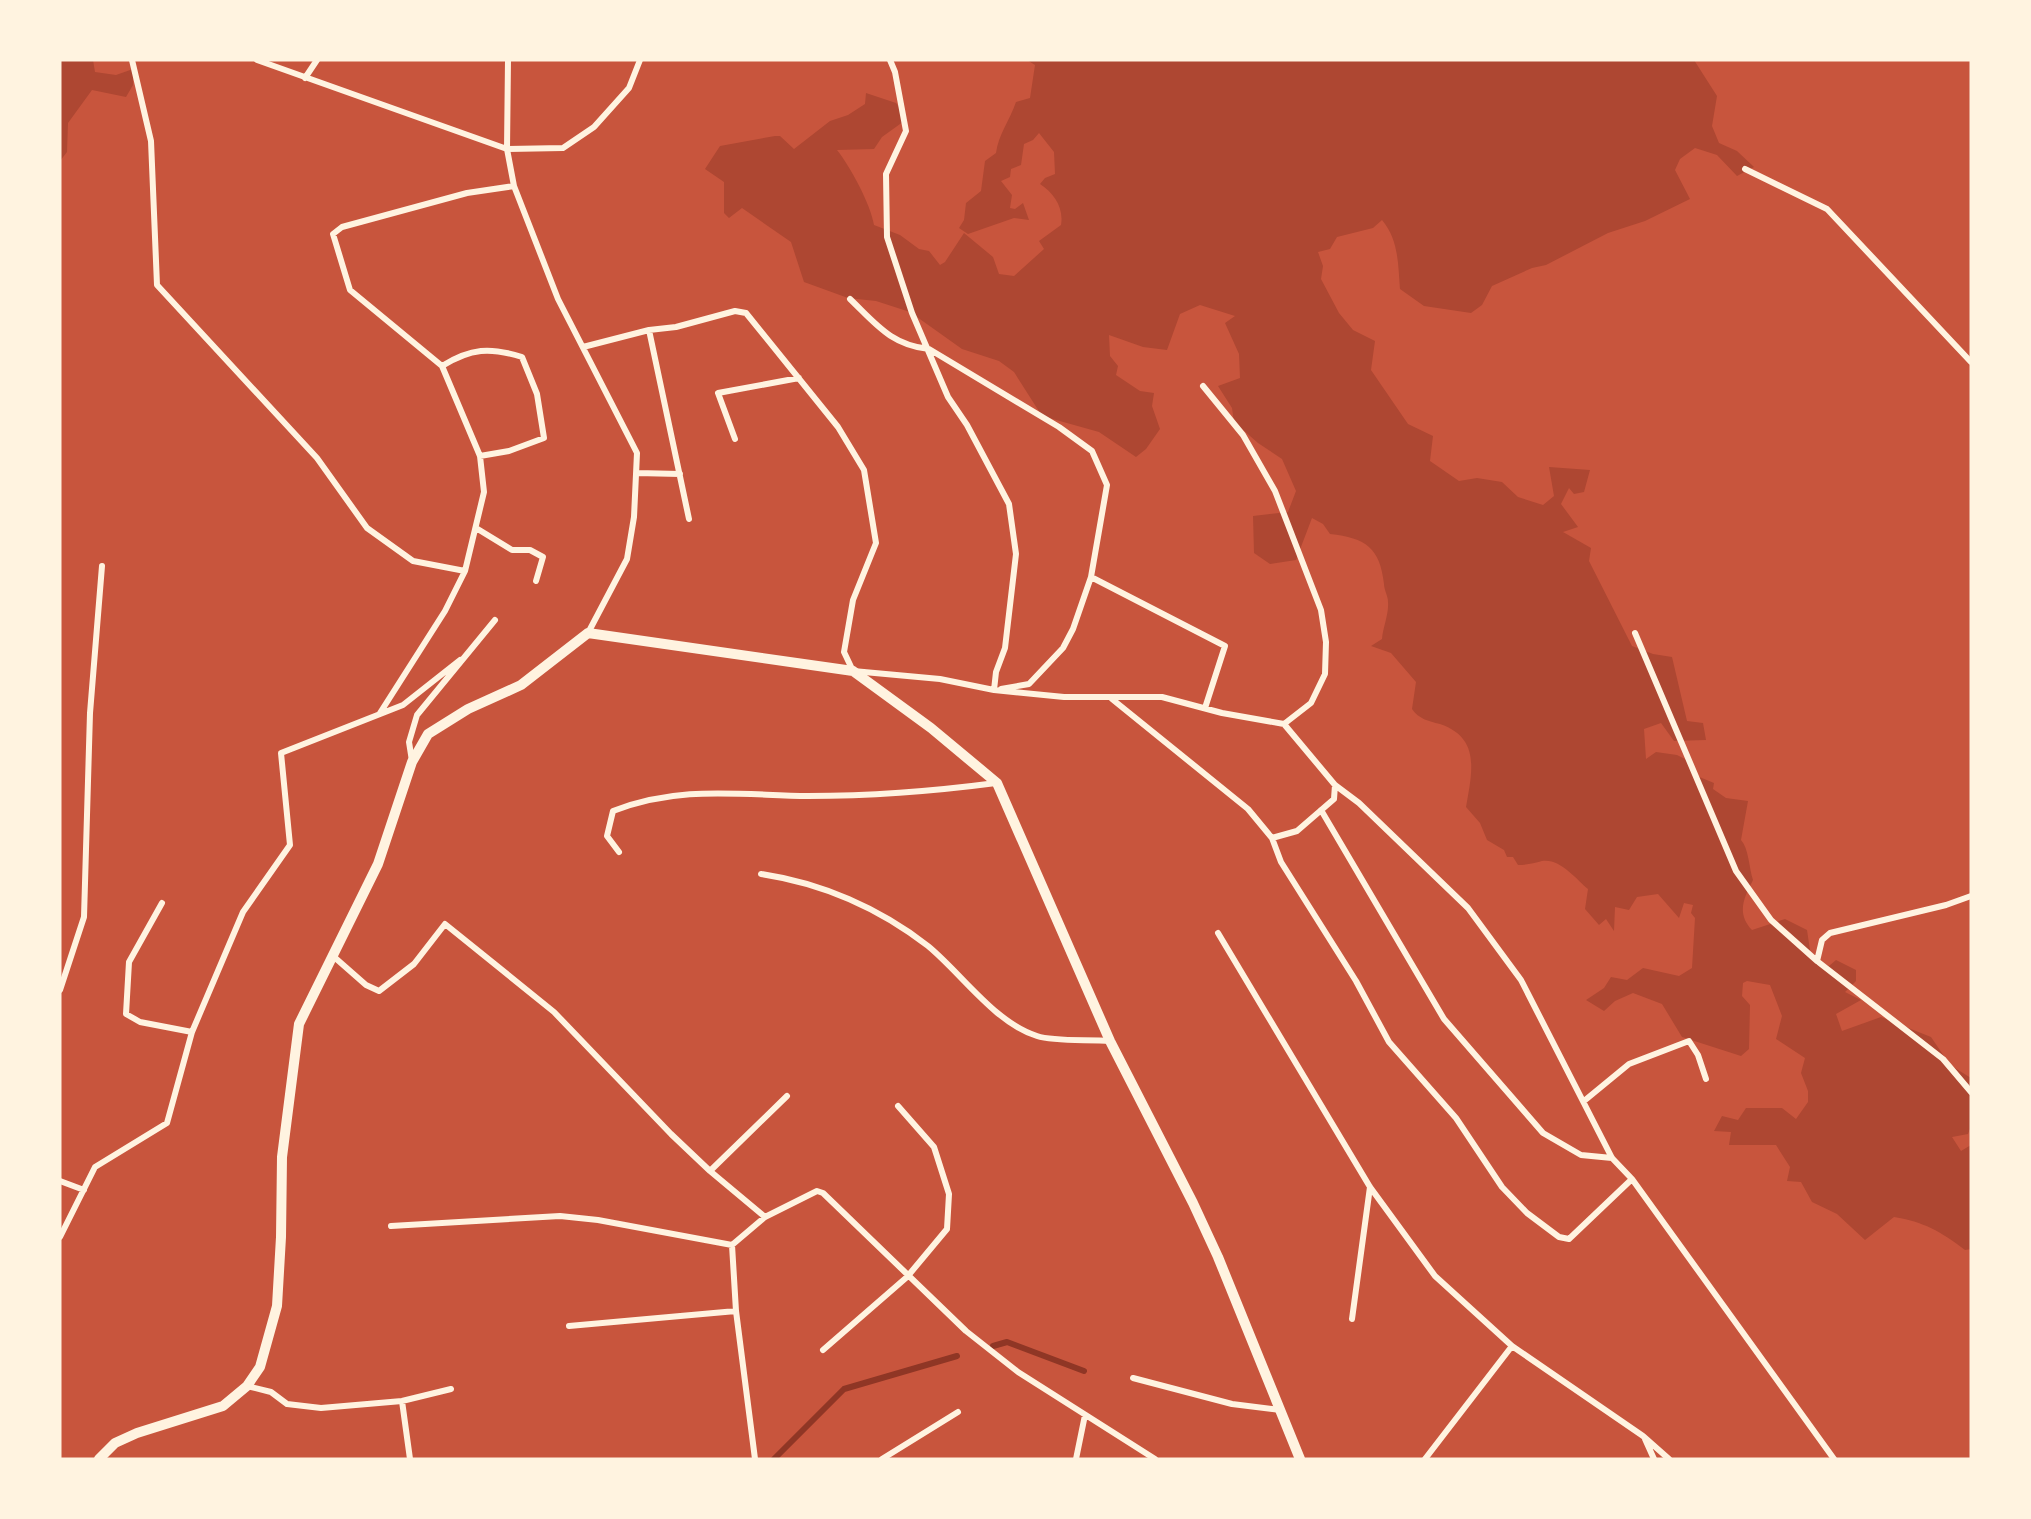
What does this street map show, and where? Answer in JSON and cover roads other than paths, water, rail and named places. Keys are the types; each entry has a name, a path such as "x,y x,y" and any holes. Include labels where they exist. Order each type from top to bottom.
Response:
{"street":[{"path":"132,60 151,141 157,285 317,458 367,528 412,561 465,571"},
{"path":"257,60 507,149 563,148 571,143 594,127 629,88 640,60"},
{"path":"305,78 317,60"},
{"path":"99,1459 116,1443 137,1433 224,1406 247,1386 260,1366 277,1306 282,1157 299,1024 378,864 412,762 428,734 468,709 521,685 588,633 627,559 638,472 637,453 558,299 514,186 507,149 508,60"},
{"path":"890,60 896,72 906,131 886,174 887,237 912,313 948,397 967,425 1009,504 1016,554 1005,648 996,672 994,690"},
{"path":"1745,169 1827,209 1971,362"},
{"path":"380,713 445,611 465,571 484,492 480,456 442,366 350,290 333,234 342,227 467,193 514,186"},
{"path":"850,299 891,339 911,348 929,350 1059,427 1092,451 1107,485 1091,578 1073,629 1063,648 1029,684 994,690"},
{"path":"583,347 649,330 676,327 735,311 746,313 838,427 864,470 876,543 853,600 844,652 853,671 931,728 997,783 1110,1041 1193,1203 1282,1410 1300,1459"},
{"path":"649,330 689,519"},
{"path":"442,366 457,356 496,348 522,357 537,394 544,438 508,451 480,456"},
{"path":"735,440 718,393 799,378"},
{"path":"1203,386 1244,435 1275,491 1322,610 1326,642 1325,674 1311,703 1284,724"},
{"path":"638,472 680,474"},
{"path":"476,528 512,550 530,550 543,557 536,581"},
{"path":"60,990 84,917 90,713 102,566"},
{"path":"1091,578 1225,646 1205,708"},
{"path":"412,762 409,742 417,715 495,620"},
{"path":"588,633 853,671 940,680 994,690 1112,699 1162,697 1284,724 1335,786 1359,803 1468,908 1521,980 1612,1158 1632,1179 1834,1459"},
{"path":"1635,633 1736,871 1771,920 1817,961 1943,1059 1971,1092"},
{"path":"60,1237 95,1167 167,1123 192,1032 243,912 290,845 281,753 403,705 460,660"},
{"path":"1112,699 1248,809 1272,838 1281,862 1356,981 1389,1042 1456,1118 1502,1187 1527,1213 1559,1237 1569,1239 1632,1179"},
{"path":"619,852 607,836 613,811 641,800 680,793 744,792 808,796 960,788 997,783"},
{"path":"1272,838 1297,831 1334,799 1335,786"},
{"path":"1321,810 1444,1019 1543,1133 1581,1155 1612,1158"},
{"path":"761,874 785,878 837,894 899,926 928,946 1008,1021 1037,1036 1110,1041"},
{"path":"1817,961 1822,940 1830,933 1946,905 1971,896"},
{"path":"162,903 129,962 126,1014 140,1022 192,1032"},
{"path":"333,956 366,985 379,991 414,964 445,924 555,1012 710,1172 765,1217"},
{"path":"1218,933 1370,1187 1435,1276 1512,1346 1644,1436 1670,1459"},
{"path":"1584,1101 1629,1064 1689,1041 1698,1055 1706,1079"},
{"path":"710,1172 787,1096"},
{"path":"823,1350 908,1277 947,1229 949,1194 934,1148 898,1106"},
{"path":"60,1181 84,1190"},
{"path":"1352,1319 1370,1187"},
{"path":"732,1245 765,1217 809,1193 817,1191 823,1193 966,1331 1018,1372 1155,1459"},
{"path":"391,1226 560,1216 598,1220 732,1245"},
{"path":"732,1245 736,1311 755,1459"},
{"path":"569,1326 736,1311"},
{"path":"1425,1459 1512,1346"},
{"path":"1133,1378 1232,1404 1282,1410"},
{"path":"247,1386 271,1392 293,1406 341,1408 402,1401 451,1389"},
{"path":"402,1401 410,1459"},
{"path":"882,1459 958,1412"},
{"path":"1076,1459 1085,1415"},
{"path":"1644,1436 1654,1459"}],"waterway":[{"path":"993,1346 1007,1342 1084,1371"},
{"path":"774,1459 844,1389 957,1356"}]}
